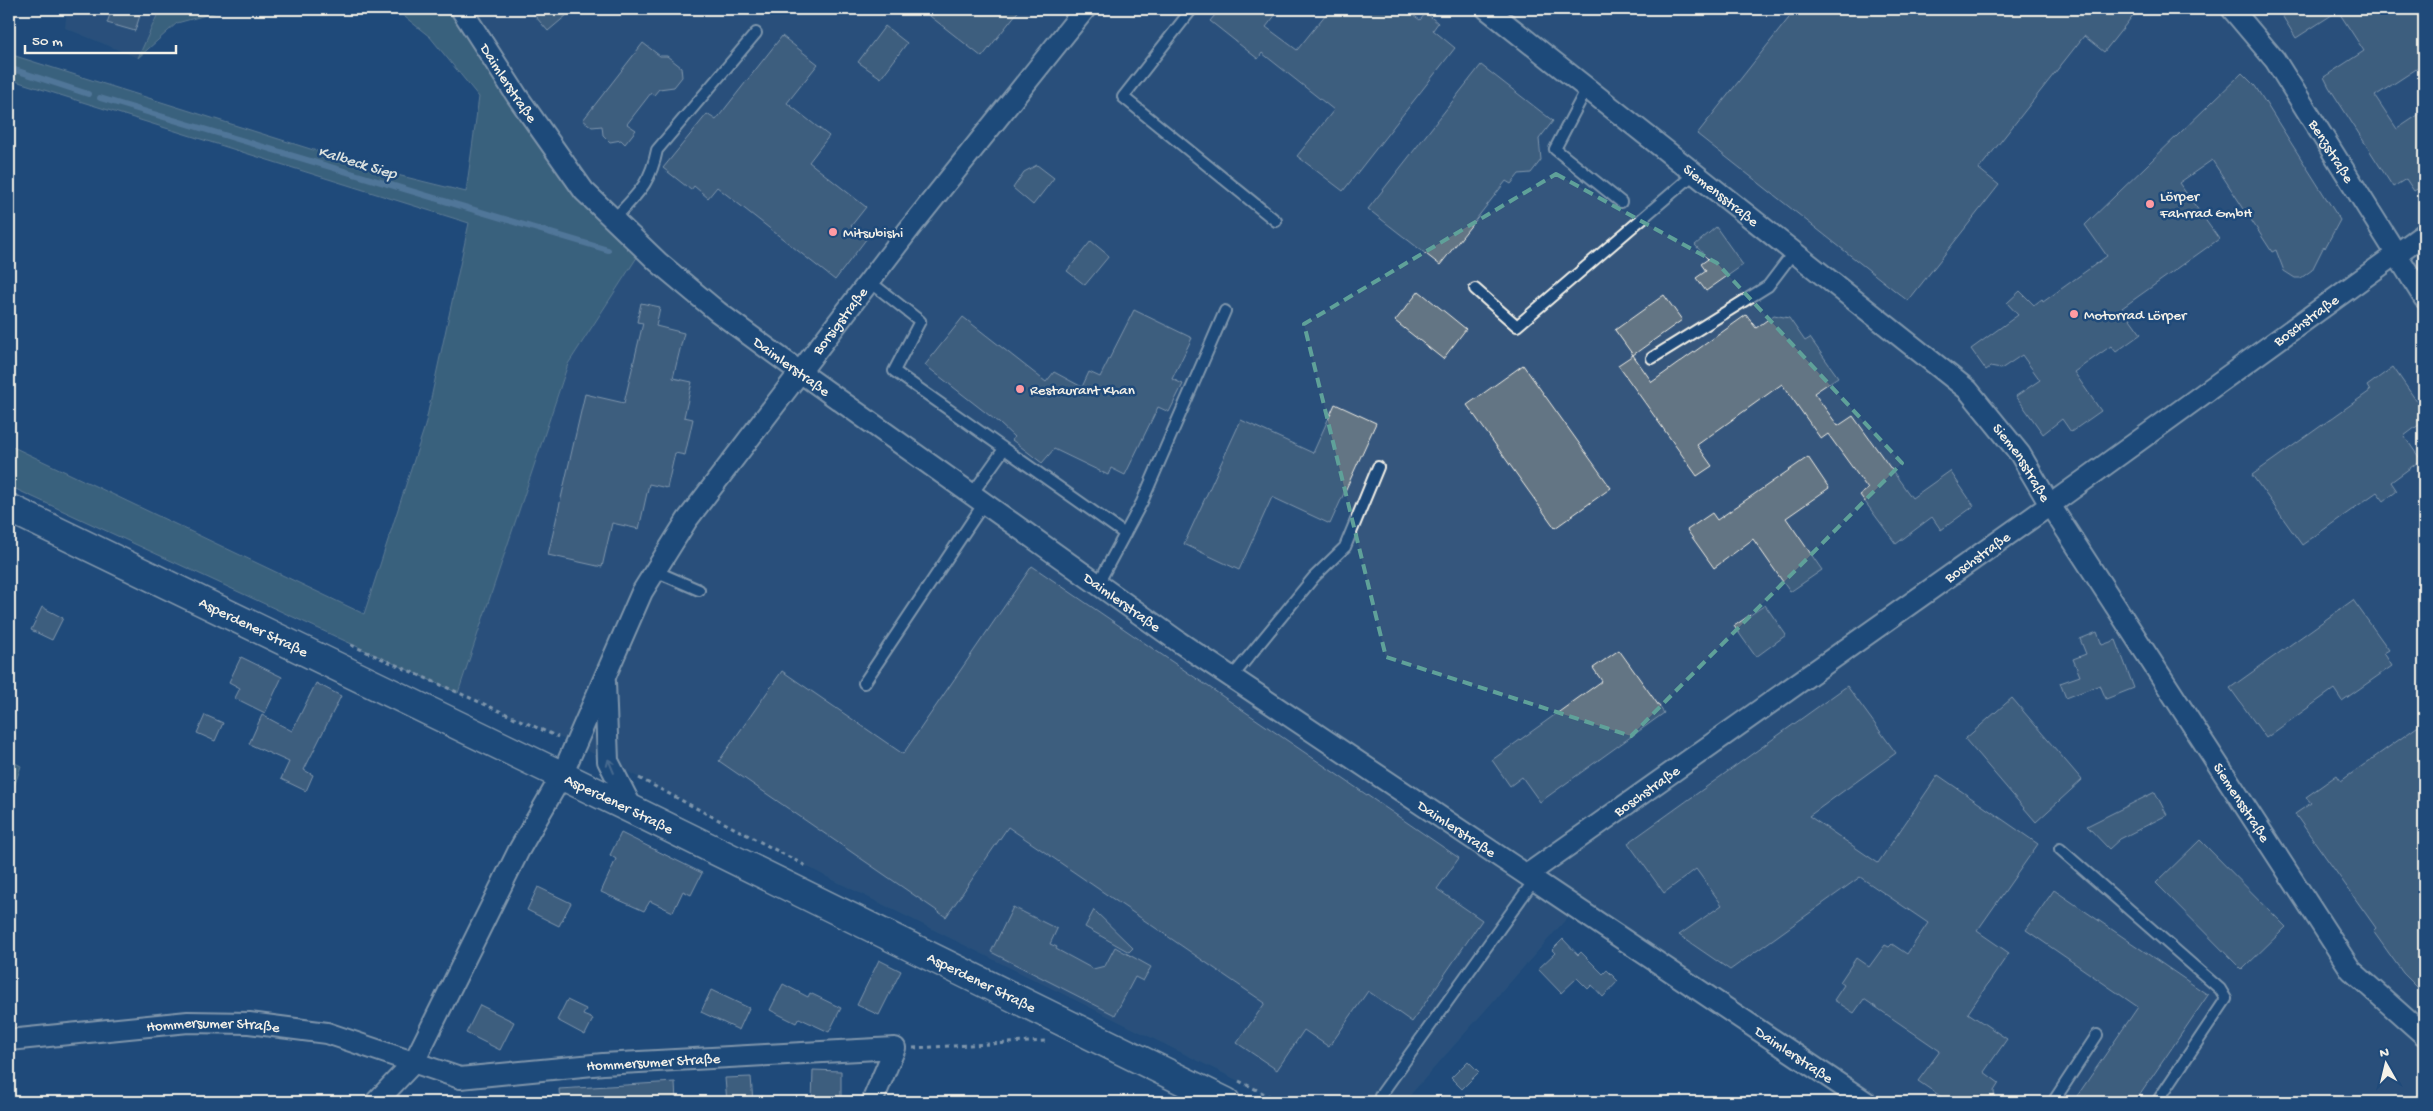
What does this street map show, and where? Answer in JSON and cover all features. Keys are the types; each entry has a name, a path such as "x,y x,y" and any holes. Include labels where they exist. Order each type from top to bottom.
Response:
{"main road":[{"name":"Asperdener Straße","path":"9,508 562,775 1226,1102"}],"street":[{"name":"Daimlerstraße","path":"461,9 517,96 584,191 658,262 718,312 978,499 1232,677 1866,1102"},
{"name":"Borsigstraße","path":"562,775 642,592 687,520 869,281 1086,9"},
{"name":"Siemensstraße","path":"1487,9 1968,390 2020,454 2050,505 2351,970 2424,1035"},
{"name":"Benzstraße","path":"2232,9 2275,60 2424,298"},
{"name":"Boschstraße","path":"1531,877 2424,234"},
{"name":"Borsigstraße","path":"604,676 608,761 633,810"},
{"path":"376,1102 414,1062 519,850 562,775"},
{"name":"Hommersumer Straße","path":"9,1040 188,1022 249,1023 327,1033 460,1078 603,1064 895,1048"},
{"path":"872,1102 895,1048"}],"lane":[{"path":"1192,9 1123,98 1276,221"},
{"path":"614,219 646,185 653,169 656,150 756,33"},
{"path":"1587,88 1554,149 1621,202"},
{"path":"1475,290 1518,326 1694,174"},
{"path":"1652,358 1768,286 1793,253"},
{"path":"869,281 920,321 894,371 1124,534"},
{"path":"1098,584 1142,502 1225,311"},
{"path":"864,683 978,499 1004,449"},
{"path":"1232,677 1314,577 1345,547 1378,467"},
{"path":"655,571 699,590"},
{"path":"2060,849 2220,989 2226,999 2157,1102"},
{"path":"1380,1096 1531,877"},
{"path":"2053,1102 2097,1035"}],"path":[{"path":"895,1048 1066,1040 1082,1032"}],"highlighted area":[{"path":"1556,174 1717,263 1902,463 1631,736 1386,657 1304,324"}],"shaded area":[{"path":"67,9 160,9 138,58 65,28"},
{"path":"461,9 2424,9 2424,1102 1866,1102 1576,908 1404,1102 1281,1102 825,876 575,744 458,693 568,364 643,248 619,224"}],"green space":[{"path":"160,9 228,9 177,23 138,58"},
{"path":"395,9 462,9 534,121 643,248 568,364 458,693 9,486 9,445 364,614 425,426 469,223 9,79 9,54 377,170 466,192 479,97 430,37"},
{"path":"9,760 21,766 9,802"}],"building":[{"path":"112,9 142,9 135,31 107,23"},
{"path":"529,9 574,9 548,31"},
{"path":"921,9 1020,9 982,57"},
{"path":"1220,9 1280,9 1266,27 1297,50 1330,9 1405,9 1420,20 1426,13 1438,23 1433,30 1455,48 1343,191 1297,156 1334,110 1262,53 1258,59 1210,21"},
{"path":"1796,9 2138,9 2104,52 2084,36 1979,169 1999,185 1908,301 1697,134"},
{"path":"2278,9 2424,9 2424,64 2375,96 2397,129 2424,111 2424,185 2414,191 2406,179 2393,187 2324,77 2364,51 2338,11 2296,38"},
{"path":"885,26 907,43 881,78 858,62"},
{"path":"782,36 818,64 787,103 829,136 809,162 866,207 851,226 867,238 835,280 717,187 708,198 694,186 691,190 663,168 707,114 716,120"},
{"path":"643,43 660,56 667,56 681,67 682,77 674,87 659,89 654,95 651,93 627,124 636,130 625,144 621,140 610,142 603,135 602,126 592,127 583,120"},
{"path":"1481,65 1553,121 1539,139 1541,160 1531,173 1519,174 1511,184 1506,181 1440,265 1368,209"},
{"path":"2242,73 2255,86 2340,220 2325,248 2324,246 2312,270 2301,278 2295,278 2284,271 2276,250 2272,252 2212,160 2179,183 2219,239 2122,308 2141,334 2116,352 2111,346 2074,372 2101,411 2071,432 2062,419 2043,434 2016,396 2040,380 2022,355 2001,369 1990,367 1986,370 1971,349 2018,315 2007,303 2020,291 2034,305 2042,299 2043,302 2107,256 2085,225"},
{"path":"1037,165 1054,178 1033,205 1013,188 1024,172"},
{"path":"1716,227 1743,265 1706,291 1696,278 1706,271 1701,264 1708,259 1695,245"},
{"path":"1091,241 1109,256 1085,285 1067,271"},
{"path":"1419,291 1466,329 1443,359 1395,321"},
{"path":"1664,295 1682,320 1633,355 1615,330"},
{"path":"641,303 660,307 656,326 684,333 673,378 692,382 684,417 693,419 685,455 675,453 667,488 649,484 639,529 612,523 602,567 548,555 585,394 624,403 643,323 637,322"},
{"path":"1134,310 1192,338 1172,379 1183,384 1169,412 1158,407 1125,475 1111,468 1108,475 1054,449 1042,463 1012,440 1014,437 999,423 925,365 963,317 1046,382 1054,372 1082,387 1089,372 1100,377"},
{"path":"1746,315 1756,328 1774,315 1789,318 1805,341 1810,338 1838,377 1814,393 1838,426 1853,416 1912,498 1950,471 1974,506 1941,530 1932,517 1896,544 1860,495 1868,489 1828,434 1821,439 1782,384 1697,445 1712,466 1697,476 1618,365 1633,355 1652,382"},
{"path":"1523,365 1611,488 1555,528 1467,405"},
{"path":"2393,367 2424,412 2424,421 2404,436 2421,460 2391,482 2397,491 2384,501 2377,492 2302,545 2252,475 2370,391 2367,386"},
{"path":"1335,404 1376,423 1330,524 1272,497 1239,570 1184,544 1241,420 1313,453"},
{"path":"1808,457 1829,488 1786,518 1822,570 1790,592 1753,539 1714,568 1687,530 1712,513 1717,520"},
{"path":"1032,566 1459,858 1437,889 1482,920 1412,1022 1368,991 1329,1047 1304,1030 1277,1070 1237,1043 1265,1003 1008,827 946,917 719,761 782,671 903,754"},
{"path":"2353,600 2389,650 2384,653 2392,666 2342,701 2334,689 2266,738 2230,688"},
{"path":"1765,605 1786,635 1756,657 1734,626"},
{"path":"42,607 63,618 52,640 31,630"},
{"path":"2097,632 2102,645 2116,640 2134,688 2106,699 2100,685 2066,698 2060,683 2080,676 2073,659 2086,654 2080,639"},
{"path":"1619,650 1664,713 1540,802 1522,777 1510,786 1492,760 1602,681 1593,668"},
{"path":"241,657 282,677 265,713 235,698 240,688 229,682"},
{"path":"316,683 341,696 304,770 313,775 306,791 281,779 289,762 249,744 262,715 292,731"},
{"path":"1847,686 1896,753 1809,816 1878,863 1938,775 2038,844 1977,931 2009,953 1968,1013 2007,1039 1984,1072 1999,1083 1994,1091 1995,1102 1949,1102 1918,1081 1940,1051 1864,999 1854,1013 1834,1000 1844,985 1840,982 1856,958 1869,967 1885,945 1889,947 1892,944 1907,954 1928,923 1860,877 1730,970 1679,935 1722,905 1696,869 1664,893 1628,843"},
{"path":"2012,698 2082,780 2036,822 1965,739"},
{"path":"205,715 223,723 215,741 197,733"},
{"path":"2424,722 2424,994 2403,973 2373,931 2376,928 2295,814 2311,803 2306,797 2337,775 2341,781"},
{"path":"2155,792 2167,815 2120,839 2109,849 2087,826"},
{"path":"621,833 702,873 691,895 683,891 673,912 650,901 644,911 601,892 616,859 610,855"},
{"path":"2200,840 2286,927 2242,970 2156,883"},
{"path":"538,887 571,903 559,926 527,910"},
{"path":"2054,890 2208,995 2135,1102 2073,1102 2138,1007 2026,930"},
{"path":"1013,907 1057,929 1050,944 1093,969 1105,966 1115,947 1151,967 1143,981 1135,977 1115,1015 991,952"},
{"path":"1094,910 1133,948 1129,952 1085,927"},
{"path":"1563,939 1578,955 1581,952 1603,974 1607,970 1618,981 1603,997 1592,985 1588,989 1577,978 1561,993 1538,969 1555,953 1552,950"},
{"path":"879,960 901,971 879,1015 857,1005"},
{"path":"783,984 808,997 810,993 841,1008 829,1032 799,1018 796,1023 770,1010"},
{"path":"711,990 749,1008 739,1030 701,1012"},
{"path":"567,1000 586,1009 583,1015 593,1019 585,1035 557,1020"},
{"path":"480,1005 514,1022 500,1050 466,1033"},
{"path":"1468,1061 1479,1072 1462,1089 1451,1078"},
{"path":"813,1070 841,1071 841,1102 812,1102"},
{"path":"751,1077 753,1102 727,1102 725,1078"},
{"path":"675,1082 676,1102 560,1102 559,1089"}],"waterway":[{"name":"Kalbeck Siep","path":"9,68 88,94"},
{"name":"Kalbeck Siep","path":"100,98 608,250"}],"place":[{"name":"Lörper Fahrrad GmbH","path":"2150,204"},
{"name":"Mitsubishi","path":"833,232"},
{"name":"Motorrad Lörper","path":"2074,314"},
{"name":"Restaurant Khan","path":"1020,389"}]}
